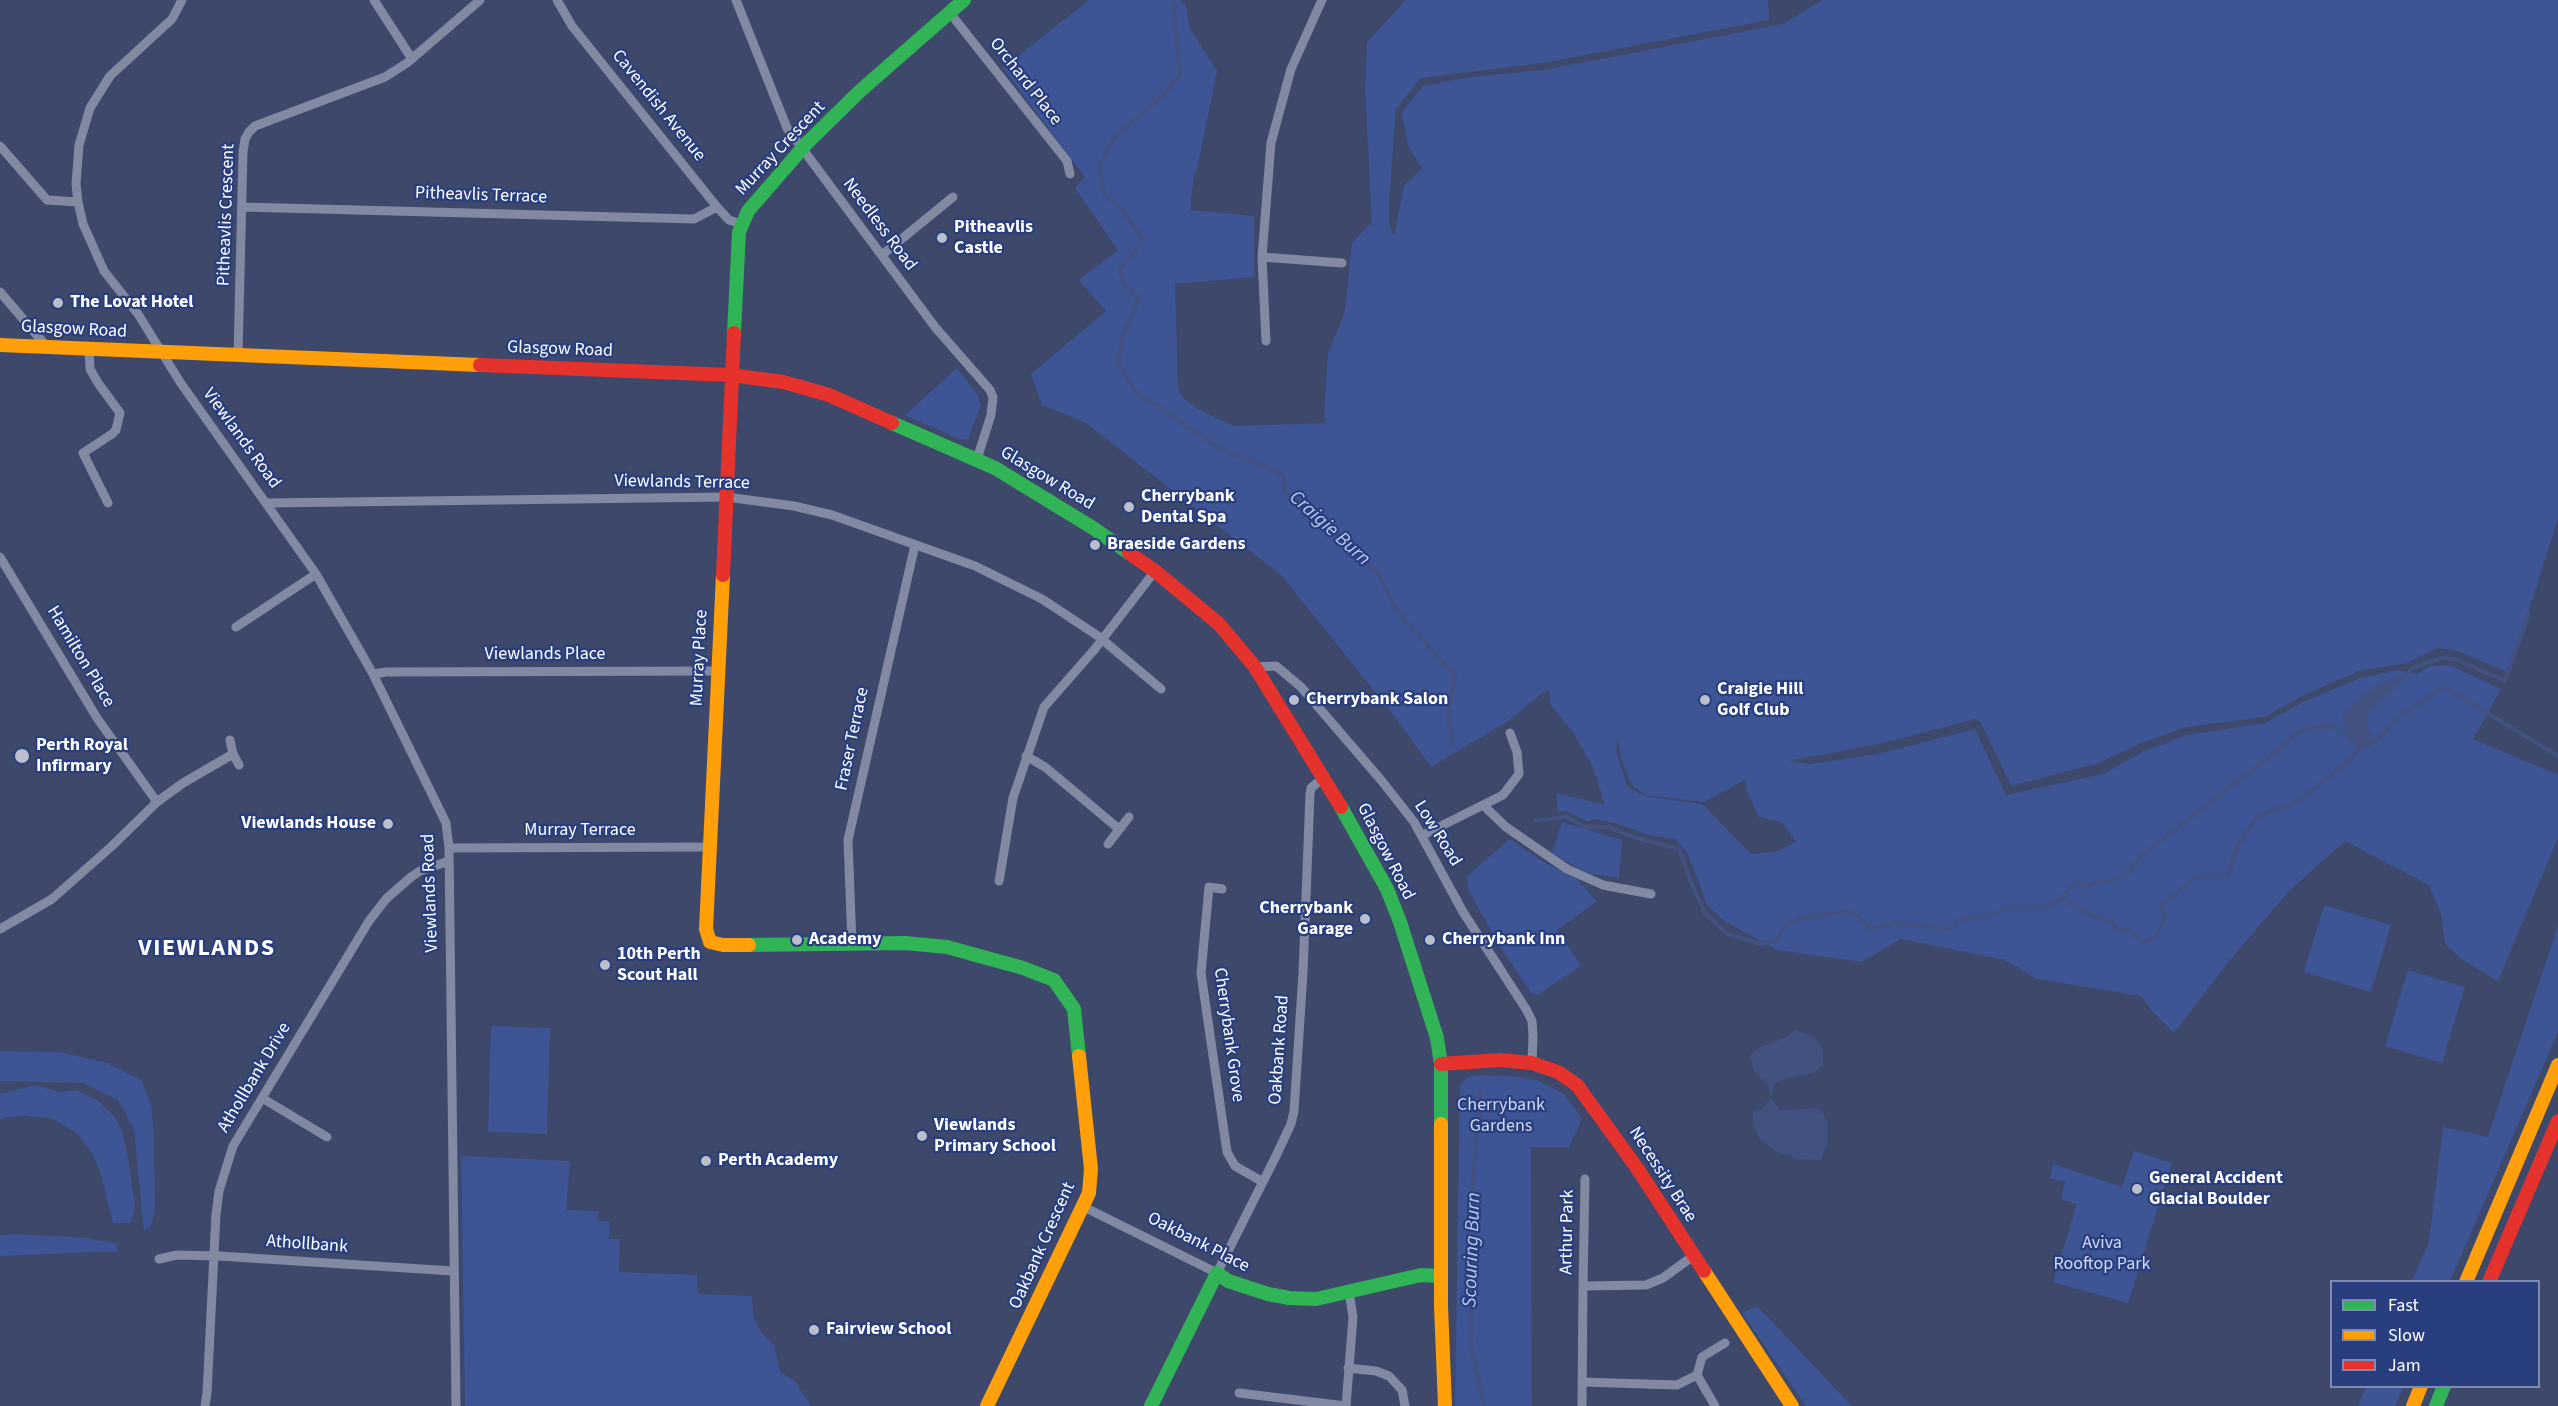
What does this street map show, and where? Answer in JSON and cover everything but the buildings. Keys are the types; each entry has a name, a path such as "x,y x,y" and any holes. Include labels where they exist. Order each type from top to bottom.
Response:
{"main road":[{"name":"Murray Crescent","path":"731,375 738,240 741,224 748,211 802,148 860,91 964,0"},
{"name":"Glasgow Road","path":"0,345 731,375 783,381 822,393 976,459 1043,496 1155,571 1219,624 1255,666 1324,777 1392,901 1436,1034 1441,1064 1441,1276 1445,1406"},
{"name":"Murray Place","path":"710,942 706,929 731,375"},
{"name":"Oakbank Crescent","path":"710,942 723,945 925,944 947,947 1023,968 1054,980 1074,1009 1091,1169 1089,1193 987,1406"},
{"name":"Necessity Brae","path":"1441,1064 1500,1060 1532,1063 1558,1072 1577,1085 1637,1168 1792,1406"},
{"path":"2466,1280 2558,1065"},
{"path":"2489,1280 2558,1121"},
{"name":"Oakbank Place","path":"1217,1273 1228,1281 1246,1288 1289,1298 1316,1299 1421,1275 1441,1276"},
{"name":"Oakbank Road","path":"1151,1406 1217,1273"},
{"path":"2413,1406 2420,1388"},
{"path":"2436,1406 2443,1388"}],"street":[{"name":"Viewlands Road","path":"182,0 172,19 110,76 90,108 79,145 76,169 78,202 90,243 104,271 138,314 180,382 316,574 373,674 446,823 449,848 456,1406"},
{"path":"374,0 412,59"},
{"name":"Pitheavlis Crescent","path":"238,355 245,139 255,126 385,77 412,59 480,0"},
{"name":"Cavendish Avenue","path":"557,0 572,26 717,207 729,220 741,224"},
{"name":"Needless Road","path":"736,0 782,117 808,159 947,342 990,390 993,398 991,415 976,459"},
{"path":"1266,341 1262,257 1271,143 1291,69 1322,0"},
{"name":"Orchard Place","path":"950,13 1067,161 1070,174"},
{"path":"0,146 47,200 78,202"},
{"path":"882,255 952,197"},
{"name":"Pitheavlis Terrace","path":"243,207 693,219 717,207"},
{"path":"1262,257 1342,263"},
{"path":"0,292 47,347"},
{"path":"89,349 90,369 120,413 116,430 83,453 108,503"},
{"name":"Viewlands Terrace","path":"267,503 726,497 774,503 832,515 975,566 1042,599 1102,640 1161,689"},
{"name":"Fraser Terrace","path":"852,944 848,840 915,545"},
{"name":"Hamilton Place","path":"0,557 97,718 157,802"},
{"path":"999,881 1013,798 1044,707 1102,640 1155,571"},
{"path":"236,627 316,574"},
{"name":"Low Road","path":"1255,666 1276,666 1301,687 1381,780 1423,836 1463,912 1532,1021 1532,1063"},
{"name":"Viewlands Place","path":"373,674 386,672 718,670"},
{"path":"1423,836 1503,795 1519,774 1517,752 1510,733"},
{"path":"230,740 232,754 239,765"},
{"path":"0,928 29,914 68,887 157,802 183,783 232,754"},
{"path":"1026,756 1045,767 1119,829"},
{"name":"Oakbank Road","path":"1217,1273 1291,1124 1294,1111 1304,961 1310,794 1311,788 1324,777"},
{"path":"1483,805 1506,827 1567,869 1603,885 1652,894"},
{"path":"1108,844 1129,817"},
{"name":"Murray Terrace","path":"449,848 710,847"},
{"name":"Athollbank Drive","path":"205,1406 216,1214 225,1169 238,1137 369,921 386,899 420,871 449,861"},
{"name":"Cherrybank Grove","path":"1222,889 1209,887 1201,973 1227,1152 1235,1166 1263,1182"},
{"path":"262,1098 327,1137"},
{"name":"Arthur Park","path":"1582,1406 1585,1179"},
{"name":"Oakbank Place","path":"1084,1206 1217,1273"},
{"name":"Athollbank","path":"159,1259 177,1255 214,1256 453,1271"},
{"path":"1583,1286 1646,1285 1662,1278 1694,1256"},
{"path":"1239,1393 1346,1406 1353,1317 1350,1292"},
{"path":"1715,1406 1697,1375 1702,1357 1725,1343"},
{"path":"1348,1368 1376,1371 1389,1376 1402,1390 1405,1406"},
{"path":"1582,1382 1677,1385 1697,1375"}],"green space":[{"path":"1089,0 1180,0 1186,6 1189,27 1217,71 1197,170 1194,174 1190,210 1254,216 1254,277 1175,284 1178,388 1183,398 1205,413 1234,426 1325,423 1328,354 1345,311 1352,243 1372,222 1365,89 1367,42 1406,0 1768,0 1769,20 1543,63 1421,78 1396,109 1389,203 1389,224 1394,236 1404,185 1422,169 1409,147 1401,113 1423,86 1471,77 1544,70 1783,24 1823,0 2558,0 2558,519 2509,673 2458,651 2438,648 2407,663 2359,671 2302,696 2265,717 2186,727 2139,744 2099,763 2011,786 1981,723 1976,719 1875,745 1789,761 1810,764 1878,754 1975,729 2006,795 2104,774 2142,752 2187,735 2265,723 2303,702 2360,678 2398,670 2417,674 2430,666 2449,665 2501,689 2473,739 2558,775 2558,838 2498,981 2464,961 2445,944 2441,914 2429,885 2345,841 2287,893 2230,960 2174,1033 2141,996 2037,979 2005,960 1901,939 1861,962 1777,950 1721,919 1707,904 1687,852 1675,839 1649,835 1594,819 1588,822 1567,811 1558,812 1556,793 1605,805 1593,767 1574,734 1550,704 1549,690 1508,721 1431,767 1392,713 1282,576 1086,423 1042,405 1031,374 1106,311 1079,280 1118,250 1075,188 1085,177 1003,68","holes":["1618,737 1621,758 1634,787 1646,795 1704,802 1745,780 1747,792 1759,817 1783,823 1796,842 1776,852 1751,854 1702,804 1646,796 1628,788 1616,751"]},
{"path":"957,368 978,396 981,405 968,439 961,440 905,415"},
{"path":"1562,822 1622,840 1619,878 1586,873 1552,853"},
{"path":"1510,839 1542,861 1577,879 1597,901 1557,930 1581,966 1537,995 1531,993 1498,943 1468,889 1467,876"},
{"path":"2324,905 2391,925 2371,992 2304,972"},
{"path":"2558,925 2558,1032 2450,1280 2412,1280 2429,1241 2443,1127 2488,1137"},
{"path":"2408,970 2465,987 2442,1063 2385,1046"},
{"path":"491,1026 550,1028 547,1134 488,1132"},
{"path":"0,1051 59,1052 107,1063 141,1080 151,1105 154,1135 155,1209 151,1226 144,1231 134,1129 118,1100 83,1083 0,1081"},
{"name":"Cherrybank Gardens","path":"1482,1075 1537,1080 1564,1094 1582,1119 1569,1147 1531,1147 1532,1406 1455,1406 1460,1086 1467,1077"},
{"path":"34,1085 60,1092 76,1090 98,1101 114,1116 123,1133 128,1160 135,1205 131,1223 113,1223 101,1174 92,1153 78,1134 51,1118 24,1116 0,1120 0,1094"},
{"name":"Aviva Rooftop Park","path":"2134,1151 2172,1163 2128,1303 2053,1282 2077,1204 2061,1199 2065,1182 2050,1178 2053,1164 2122,1187"},
{"path":"461,1156 570,1161 566,1210 599,1211 597,1221 610,1222 609,1239 620,1239 619,1272 697,1275 698,1294 752,1296 753,1316 761,1332 774,1346 780,1372 795,1381 811,1406 465,1406"},
{"path":"14,1234 86,1238 115,1243 118,1251 0,1256 0,1236"},
{"path":"1757,1306 1852,1406 1806,1406 1742,1313"},
{"path":"2365,1388 2404,1388 2395,1406 2358,1406"}],"shaded area":[{"path":"2405,677 2394,690 2369,711 2367,726 2375,742 2372,749 2360,747 2347,740 2343,714 2376,685"},
{"path":"1796,1030 1815,1038 1823,1050 1823,1065 1814,1073 1786,1078 1775,1083 1771,1098 1768,1086 1753,1069 1750,1055"},
{"path":"1771,1098 1780,1110 1819,1108 1828,1122 1827,1143 1821,1160 1797,1159 1775,1151 1760,1139 1752,1124 1753,1111 1763,1108"}],"waterway":[{"name":"Craigie Burn","path":"1144,240 1121,209 1104,194 1099,166 1115,137 1167,92 1180,75 1173,0"},
{"name":"Craigie Burn","path":"1137,249 1119,270 1125,285 1139,298 1124,334 1118,363 1135,391 1219,448 1284,475 1284,490 1355,550 1379,575 1397,611 1455,676 1448,714 1453,745"},
{"path":"2405,677 2413,668 2440,658 2455,659 2505,681 2529,613"},
{"path":"2375,742 2402,714 2445,687 2558,756"},
{"path":"1535,821 1567,817 1585,827 1608,827 1633,837 1679,849 1705,913 1727,934 1761,944 1776,941 1786,924 1803,918 1846,911 1858,916 1871,929 1896,923 1951,929 1960,919 1994,914 2011,907 2046,908 2061,898 2075,883 2087,886 2117,879 2129,872 2142,855 2268,758 2299,731 2330,725 2346,733"},
{"path":"2061,898 2089,914 2112,922 2118,930 2128,930 2143,942 2154,939 2165,919 2162,905 2196,877 2228,875 2238,845 2258,816 2296,803 2352,758 2360,747"},
{"name":"Scouring Burn","path":"1480,1092 1473,1181 1470,1280 1471,1346 1484,1406"}],"traffic: fast":[{"path":"734,333 739,232 748,211 807,143 860,91 964,0"},
{"path":"892,423 995,468 1093,528 1129,553"},
{"path":"1341,807 1387,889 1400,922 1437,1038 1441,1064 1441,1124"},
{"path":"749,945 905,943 947,947 1023,968 1054,980 1074,1009 1079,1056"},
{"path":"1151,1406 1217,1273 1228,1281 1268,1294 1289,1298 1316,1299 1421,1275 1441,1276"},
{"path":"2436,1406 2443,1388"}],"traffic: slow":[{"path":"0,345 480,365"},
{"path":"723,575 706,929 710,942 723,945 749,945"},
{"path":"987,1406 1089,1193 1091,1169 1079,1056"},
{"path":"2467,1280 2558,1065"},
{"path":"1441,1124 1441,1306 1445,1406"},
{"path":"1704,1271 1792,1406"},
{"path":"2413,1406 2420,1388"}],"traffic: jam":[{"path":"723,575 734,333"},
{"path":"480,365 731,375 783,382 829,395 892,423"},
{"path":"1129,553 1155,571 1219,624 1255,667 1341,807"},
{"path":"1441,1064 1500,1060 1532,1063 1558,1072 1577,1085 1637,1168 1704,1271"},
{"path":"2490,1280 2558,1121"}],"place":[{"name":"Pitheavlis Castle","path":"942,238"},
{"name":"The Lovat Hotel","path":"58,303"},
{"name":"Cherrybank Dental Spa","path":"1129,507"},
{"name":"Braeside Gardens","path":"1095,545"},
{"name":"Cherrybank Salon","path":"1294,700"},
{"name":"Craigie Hill Golf Club","path":"1705,700"},
{"name":"Perth Royal Infirmary","path":"22,756"},
{"name":"Viewlands House","path":"388,824"},
{"name":"Cherrybank Garage","path":"1365,919"},
{"name":"Academy","path":"797,940"},
{"name":"Cherrybank Inn","path":"1430,940"},
{"name":"10th Perth Scout Hall","path":"605,965"},
{"name":"Viewlands Primary School","path":"922,1136"},
{"name":"Perth Academy","path":"706,1161"},
{"name":"General Accident Glacial Boulder","path":"2137,1189"},
{"name":"Fairview School","path":"814,1330"}],"district":[{"name":"VIEWLANDS","path":"207,950"}]}
